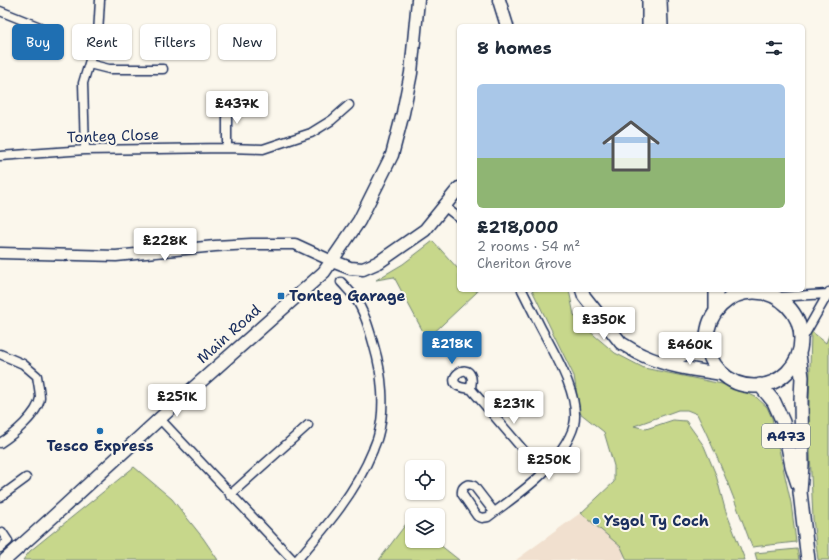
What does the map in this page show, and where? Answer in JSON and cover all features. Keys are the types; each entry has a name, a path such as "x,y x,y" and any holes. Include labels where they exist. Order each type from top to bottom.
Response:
{"main road":[{"name":"Main Road","path":"5,560 159,418 324,272 359,221 392,154 403,113 411,73 418,0"},
{"path":"499,0 506,24"},
{"path":"649,0 650,24"},
{"path":"660,0 661,24"},
{"path":"332,261 350,268 363,269 379,262 425,230 457,190"},
{"path":"583,292 584,296 621,343 641,355 658,362 691,370 722,374"},
{"path":"716,292 716,310"},
{"path":"746,292 740,293 727,300 716,310 711,319 706,339 714,364 722,374 740,384 750,386 773,382 784,375 793,366 799,354 801,341 800,327 795,314 777,297 760,292"},
{"path":"658,362 682,357 698,348 706,339"},
{"name":"A473","path":"799,354 802,377 802,465 800,492"},
{"name":"A473","path":"760,385 774,402 783,422 792,466 800,492 808,560"}],"street":[{"path":"85,150 83,83 98,34 100,0"},
{"path":"0,11 32,24"},
{"path":"89,64 109,69 163,69"},
{"path":"227,103 227,148"},
{"name":"Tonteg Close","path":"0,156 85,150 227,148 263,149 311,133 332,120 349,105"},
{"path":"444,206 457,216"},
{"path":"0,253 116,256 215,246 295,244 332,261"},
{"path":"297,560 338,511 367,464 378,436 382,413 382,380 366,320 360,305 341,282"},
{"path":"494,512 530,485 543,473 561,451 574,425 574,403 564,371 523,292"},
{"path":"777,297 828,293"},
{"path":"801,341 828,293"},
{"path":"0,354 23,364 37,376 40,399 35,410 24,424 0,443"},
{"path":"471,389 543,473"},
{"path":"159,418 230,495 293,560"},
{"path":"230,495 308,425"},
{"path":"0,497 26,478"},
{"path":"0,548 8,541 2,532"}],"shaded area":[{"name":"Ysgol Ty Coch","path":"609,492 631,549 622,560 516,560"}],"green space":[{"path":"433,241 457,268 457,292 477,292 427,339 394,277 376,280 403,264"},
{"path":"533,292 569,292 574,315 588,330 615,353 644,368 727,385 756,397 767,407 772,418 791,503 796,542 752,547 720,463 697,414 687,410 678,410 634,426 646,429 673,420 686,421 704,446 716,475 725,509 745,560 627,560 621,547 581,513 614,482 614,466 604,432 580,413 574,376"},
{"path":"811,331 826,343 829,335 829,560 818,560 813,519 809,406"},
{"path":"134,467 172,499 203,538 218,560 23,560 30,551"},
{"path":"405,525 405,548 444,548 459,560 379,560"},
{"path":"797,549 799,560 757,560 755,553"}],"place":[{"name":"Tonteg Garage","path":"281,296"},
{"name":"Tesco Express","path":"100,431"},
{"name":"Ysgol Ty Coch","path":"596,521"}]}
